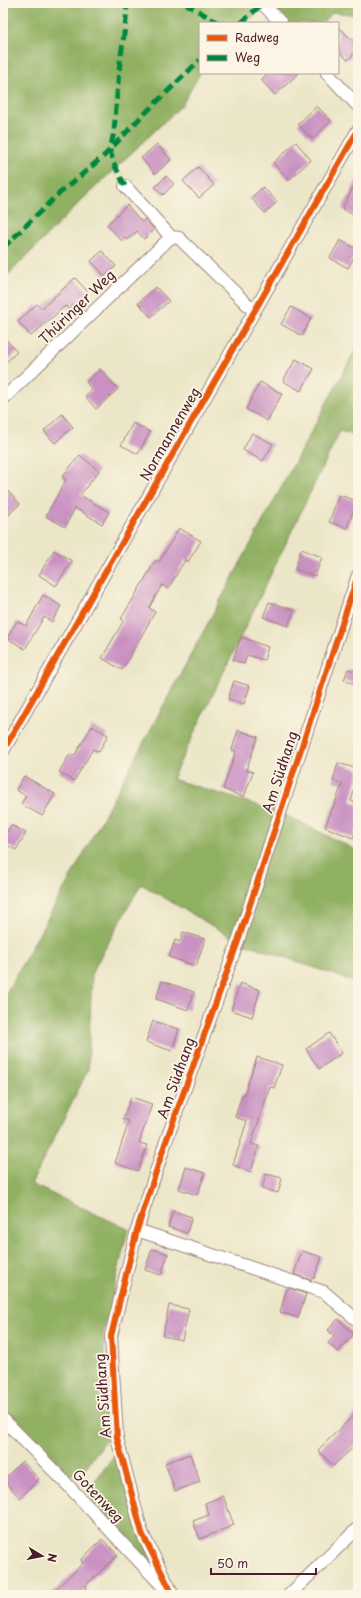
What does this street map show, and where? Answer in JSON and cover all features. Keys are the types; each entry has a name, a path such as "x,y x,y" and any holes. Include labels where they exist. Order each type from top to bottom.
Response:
{"street":[{"path":"262,3 280,22"},
{"path":"328,74 358,106"},
{"name":"Normannenweg","path":"3,751 358,130"},
{"path":"125,186 171,237 179,238 254,311"},
{"name":"Thüringer Weg","path":"3,399 171,237"},
{"name":"Am Südhang","path":"172,1595 142,1533 117,1438 111,1336 137,1230 164,1147 238,941 358,575"},
{"path":"137,1230 324,1292 358,1321"},
{"name":"Gotenweg","path":"3,1419 172,1595"},
{"path":"289,1595 358,1528"}],"green space":[{"path":"11,3 358,3 358,15 333,12 323,22 276,22 262,10 245,22 199,22 199,74 182,105 84,198 3,280 3,14"},
{"path":"358,345 358,436 340,431 172,779 279,812 358,851 358,983 238,941 141,884 92,972 88,1070 31,1184 128,1229 103,1335 111,1433 87,1466 68,1477 3,1411 3,999 85,851"},
{"path":"117,1452 154,1569 92,1500 91,1486"}],"building":[{"path":"339,28 358,45 358,49 348,60 339,52"},
{"path":"267,74 298,74 275,95 261,80"},
{"path":"317,106 331,121 312,139 298,124"},
{"path":"296,142 311,160 289,180 273,163"},
{"path":"157,144 171,160 155,174 141,158"},
{"path":"198,167 214,185 199,198 183,181"},
{"path":"166,176 174,184 163,195 155,187"},
{"path":"358,178 358,217 342,209"},
{"path":"263,187 277,202 265,213 251,198"},
{"path":"127,205 142,222 145,219 154,229 144,239 137,231 127,240 125,237 122,241 107,225"},
{"path":"340,240 358,250 348,268 330,258"},
{"path":"102,251 116,266 105,276 91,261"},
{"path":"75,278 88,292 69,309 65,306 31,336 18,322 37,304 41,309"},
{"path":"156,287 169,301 151,317 138,303"},
{"path":"291,307 311,318 302,336 281,324"},
{"path":"3,336 17,352 3,365"},
{"path":"296,359 314,369 301,391 283,381"},
{"path":"100,369 118,389 96,409 85,396 92,390 86,382"},
{"path":"260,382 282,394 267,421 246,409"},
{"path":"62,414 73,427 55,443 44,431"},
{"path":"133,423 150,432 138,454 121,445"},
{"path":"252,433 273,444 263,461 243,450"},
{"path":"80,455 99,471 80,495 109,512 102,524 75,508 65,527 46,516 66,480 62,477"},
{"path":"3,486 20,504 3,520"},
{"path":"339,495 357,501 347,528 329,522"},
{"path":"179,528 201,541 188,562 185,560 168,589 162,585 149,608 155,612 122,670 102,658 124,620 121,619 156,560 159,562"},
{"path":"301,549 322,557 315,576 295,569"},
{"path":"54,550 72,561 56,586 39,575"},
{"path":"43,595 61,606 52,622 44,617 25,649 7,638 17,621 26,626"},
{"path":"269,602 294,610 288,626 263,617"},
{"path":"241,637 268,647 264,660 247,655 244,664 233,660"},
{"path":"348,669 358,672 355,684 344,680"},
{"path":"234,681 250,686 244,704 228,699"},
{"path":"92,726 108,735 99,752 93,749 74,781 59,772 70,754 74,756"},
{"path":"238,730 258,737 246,770 253,772 244,797 223,789 236,751 232,750"},
{"path":"338,763 358,769 358,776 351,801 358,804 358,826 353,838 325,827 343,783 333,781"},
{"path":"24,776 55,794 42,816 21,804 26,796 16,790"},
{"path":"11,825 26,833 16,850 3,843 3,839"},
{"path":"183,932 205,939 196,966 169,957 175,940 180,942"},
{"path":"162,981 194,992 188,1010 156,999"},
{"path":"240,983 260,990 252,1017 231,1010"},
{"path":"153,1021 179,1029 172,1051 146,1042"},
{"path":"329,1033 342,1053 319,1069 306,1049"},
{"path":"257,1057 282,1065 274,1088 270,1087 251,1144 259,1146 251,1172 233,1165 247,1121 235,1117"},
{"path":"131,1097 152,1104 139,1143 147,1145 138,1171 115,1163 129,1121 123,1119"},
{"path":"186,1167 205,1173 197,1195 179,1189"},
{"path":"266,1174 282,1178 278,1193 262,1188"},
{"path":"173,1211 192,1217 187,1233 168,1227"},
{"path":"152,1249 168,1254 161,1275 145,1270"},
{"path":"302,1251 322,1257 314,1279 312,1278 311,1280 294,1274"},
{"path":"289,1288 306,1294 298,1318 280,1312 287,1289"},
{"path":"169,1305 189,1309 182,1340 163,1336"},
{"path":"338,1319 354,1334 338,1352 328,1343 334,1336 328,1330"},
{"path":"358,1411 358,1443 333,1466 318,1450"},
{"path":"190,1454 200,1482 175,1491 165,1463"},
{"path":"22,1461 39,1479 20,1498 3,1480"},
{"path":"223,1496 234,1525 200,1539 193,1521 209,1515 205,1503"},
{"path":"102,1539 118,1555 85,1586 87,1588 79,1595 50,1595 83,1563 81,1560"}],"marked path":[{"path":"125,186 113,162 110,150 114,132 119,70 127,3"},
{"path":"185,3 216,22"},
{"path":"242,22 263,3"},
{"path":"3,248 54,198 105,155 136,122 199,61"}],"cycle path":[{"path":"3,751 358,130"},
{"path":"173,1595 142,1533 117,1438 111,1336 137,1230 164,1147 238,941 358,575"}]}
